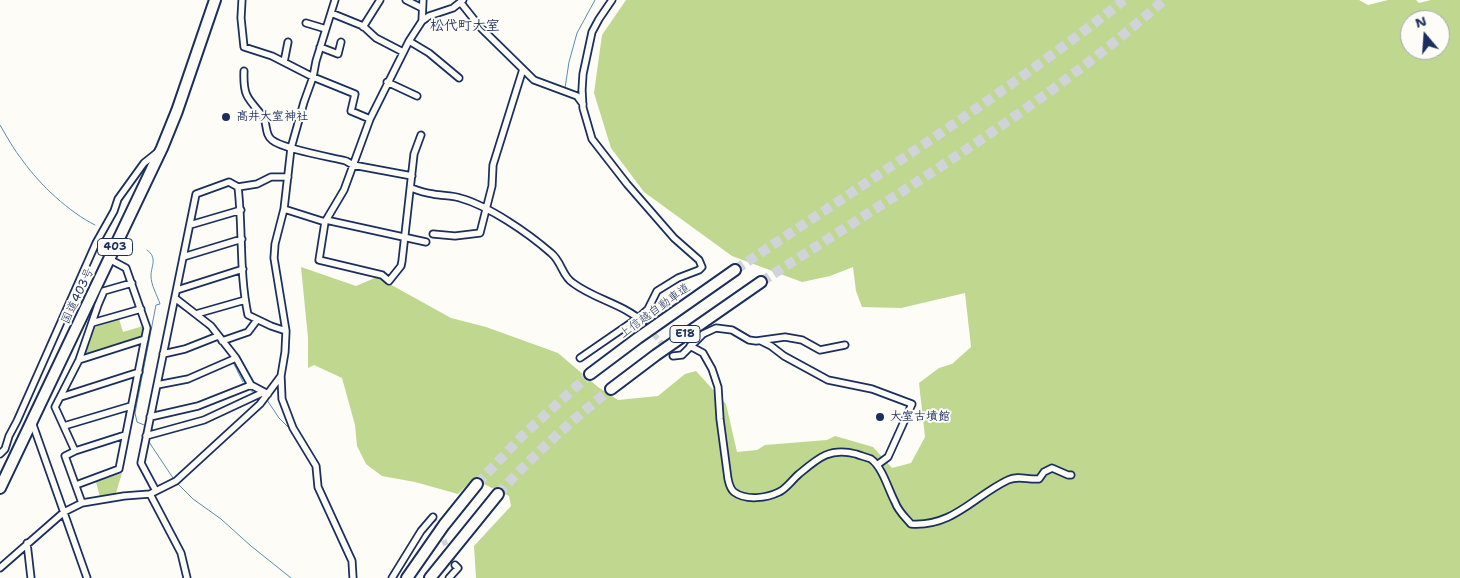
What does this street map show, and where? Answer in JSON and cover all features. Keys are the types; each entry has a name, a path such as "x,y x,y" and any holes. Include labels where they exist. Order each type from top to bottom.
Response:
{"highway":[{"name":"国道403号","path":"0,488 162,148 177,111 215,0"},
{"name":"上信越自動車道","path":"590,374 735,270"},
{"name":"E18","path":"612,389 656,355 761,282"},
{"path":"407,578 439,532 477,484"},
{"path":"430,578 498,494"}],"street":[{"path":"242,0 241,18 244,48 272,56 313,77 355,94 351,111 370,119"},
{"path":"335,0 291,148 284,209 275,244 274,258 286,331 281,376 282,399 293,428 316,466 318,487 352,561 353,578"},
{"path":"363,26 380,0"},
{"path":"406,0 422,8"},
{"path":"422,21 423,0"},
{"path":"580,358 640,320 657,291 678,278 702,267 699,260 674,238 627,184 592,139 584,115 582,90 588,45 599,19 612,0"},
{"path":"421,135 414,154 401,266 390,280 382,275 319,260 326,221 344,190 370,119 409,41 422,21 429,16 453,8 462,1 480,27 534,80 577,96 583,104"},
{"path":"331,13 363,26 376,38 403,52"},
{"path":"306,23 326,29"},
{"path":"409,41 429,53 459,78"},
{"path":"284,62 288,42"},
{"path":"320,47 338,54 341,42"},
{"path":"434,234 455,236 480,233 492,186 493,165 523,69"},
{"path":"244,71 244,85 248,101 264,117 267,132 272,140 291,148 346,161 353,165 412,176"},
{"path":"387,82 418,96"},
{"path":"0,459 96,242 114,211 118,198 144,163 162,148"},
{"path":"156,490 140,463 196,194 229,182 238,187 257,184 271,177 288,177"},
{"path":"238,187 241,210 245,300 248,315 286,331"},
{"path":"411,188 431,194 459,197 511,224 553,254 560,262 567,278 571,282 640,320"},
{"path":"284,209 326,221 426,242"},
{"path":"190,225 241,210"},
{"path":"183,257 242,239"},
{"path":"76,485 119,470 147,328 126,268 109,259"},
{"path":"177,290 243,269"},
{"path":"75,451 55,407 79,360 104,291 132,283"},
{"path":"175,298 211,326 236,358 251,385 266,393"},
{"path":"196,314 245,300"},
{"path":"92,323 141,309"},
{"path":"163,354 248,332 257,320"},
{"path":"673,356 682,355 702,334 716,328 732,330 749,340 761,341 778,337 794,338 820,350 844,345"},
{"path":"79,360 145,339"},
{"path":"761,341 828,380 872,389 912,404 890,454 882,463 877,465"},
{"path":"690,346 703,354 712,369 718,387 720,419 728,478 731,488 745,496 762,497 779,492 823,455 836,451 848,452 872,460 877,465 895,504 902,514 911,524 923,525 945,519 960,512 1009,479 1019,477 1039,479 1044,472 1052,468 1071,475"},
{"path":"157,384 188,379 236,358"},
{"path":"61,397 138,372"},
{"path":"0,568 64,512 82,503 150,494 176,481 260,404 266,393 281,376"},
{"path":"150,417 198,406 251,385"},
{"path":"146,436 204,420 266,393"},
{"path":"64,426 131,406"},
{"path":"32,421 87,578"},
{"path":"82,503 65,456 125,435"},
{"path":"0,454 5,449"},
{"path":"150,494 181,553 187,578"},
{"path":"392,578 421,531 433,517"},
{"path":"27,543 31,578"},
{"path":"449,578 458,568 455,565"}],"green space":[{"path":"626,0 1359,0 1368,5 1388,0 1416,0 1419,3 1431,0 1460,0 1460,578 476,578 474,546 511,506 509,496 473,479 458,494 415,482 382,476 366,464 357,446 355,425 342,378 314,365 308,368 308,338 301,267 356,286 377,277 451,318 486,327 558,353 598,387 618,400 658,396 685,374 696,371 726,404 737,452 757,450 765,445 827,440 835,436 873,447 892,468 911,463 925,437 919,383 939,368 952,364 971,347 965,293 901,308 862,307 856,291 853,267 830,276 802,282 732,256 644,192 611,148 594,93 602,35"},
{"path":"119,319 123,332 143,326 142,337 86,356 83,352 92,328"},
{"path":"122,473 115,496 100,497 96,482"}],"waterway":[{"path":"565,88 569,62 577,33 595,0"},
{"path":"0,125 17,152 38,179 65,205 95,225"},
{"path":"144,425 137,422 135,413 156,305 160,304 151,279 153,259 147,250"},
{"path":"178,306 196,318"},
{"path":"205,325 211,332"},
{"path":"216,339 230,356"},
{"path":"234,364 243,382"},
{"path":"249,389 254,393"},
{"path":"267,400 279,418 291,430"},
{"path":"149,442 173,478"},
{"path":"177,483 193,499 221,519 291,578"}],"tunnel":[{"path":"735,270 981,105 1124,0"},
{"path":"761,282 1019,114 1117,40 1164,0"},
{"path":"643,322 673,356"},
{"path":"477,484 522,436 590,374"},
{"path":"498,494 553,439 611,389"},
{"path":"433,517 455,565"}],"place":[{"name":"髙井大室神社","path":"226,117"},
{"name":"大室古墳館","path":"880,417"}],"district":[{"name":"松代町大室","path":"465,26"}]}
